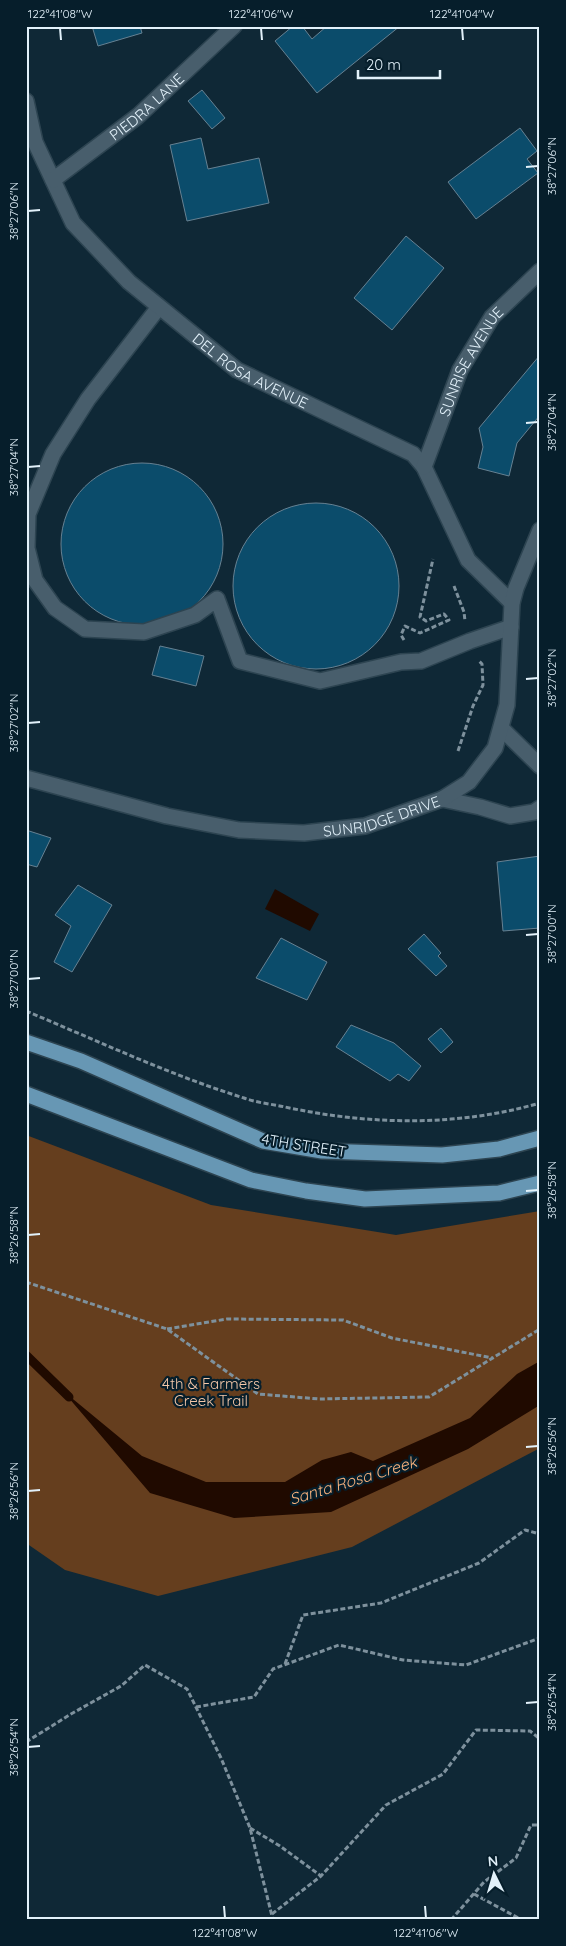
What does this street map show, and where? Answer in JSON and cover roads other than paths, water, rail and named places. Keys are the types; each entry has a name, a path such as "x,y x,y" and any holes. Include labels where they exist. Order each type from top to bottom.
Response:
{"main road":[{"name":"4TH STREET","path":"26,1042 81,1061 263,1141 322,1151 442,1156 499,1149 540,1138"},
{"path":"26,1094 251,1180 306,1191 365,1199 499,1193 540,1183"}],"street":[{"name":"PIEDRA LANE","path":"52,180 138,116 234,26"},
{"name":"DEL ROSA AVENUE","path":"26,101 35,142 73,223 128,282 237,370 413,454 424,467 468,560 512,603"},
{"name":"SUNRISE AVENUE","path":"424,467 460,370 492,317 540,271"},
{"path":"159,307 88,399 58,446 28,514 27,548 35,580 55,608 85,630 144,632 195,615 217,599 240,661 320,681 401,662 421,661 470,640 511,627"},
{"name":"SUNRIDGE DRIVE","path":"26,778 167,816 239,830 304,833 365,826 442,799 469,782 495,748 506,705 512,603 516,588 540,530"},
{"path":"501,728 540,766"},
{"path":"442,799 480,806 510,816 534,812 540,808"}],"water":[{"path":"275,889 319,914 310,931 265,909"},
{"path":"540,1361 540,1405 468,1449 331,1512 234,1518 150,1493 62,1390 142,1456 206,1482 285,1482 322,1460 351,1452 373,1461 470,1418 517,1374"}],"waterway":[{"name":"Santa Rosa Creek","path":"26,1355 69,1397"}],"park label":[{"name":"4th & Farmers Creek Trail","path":"211,1392"}]}
